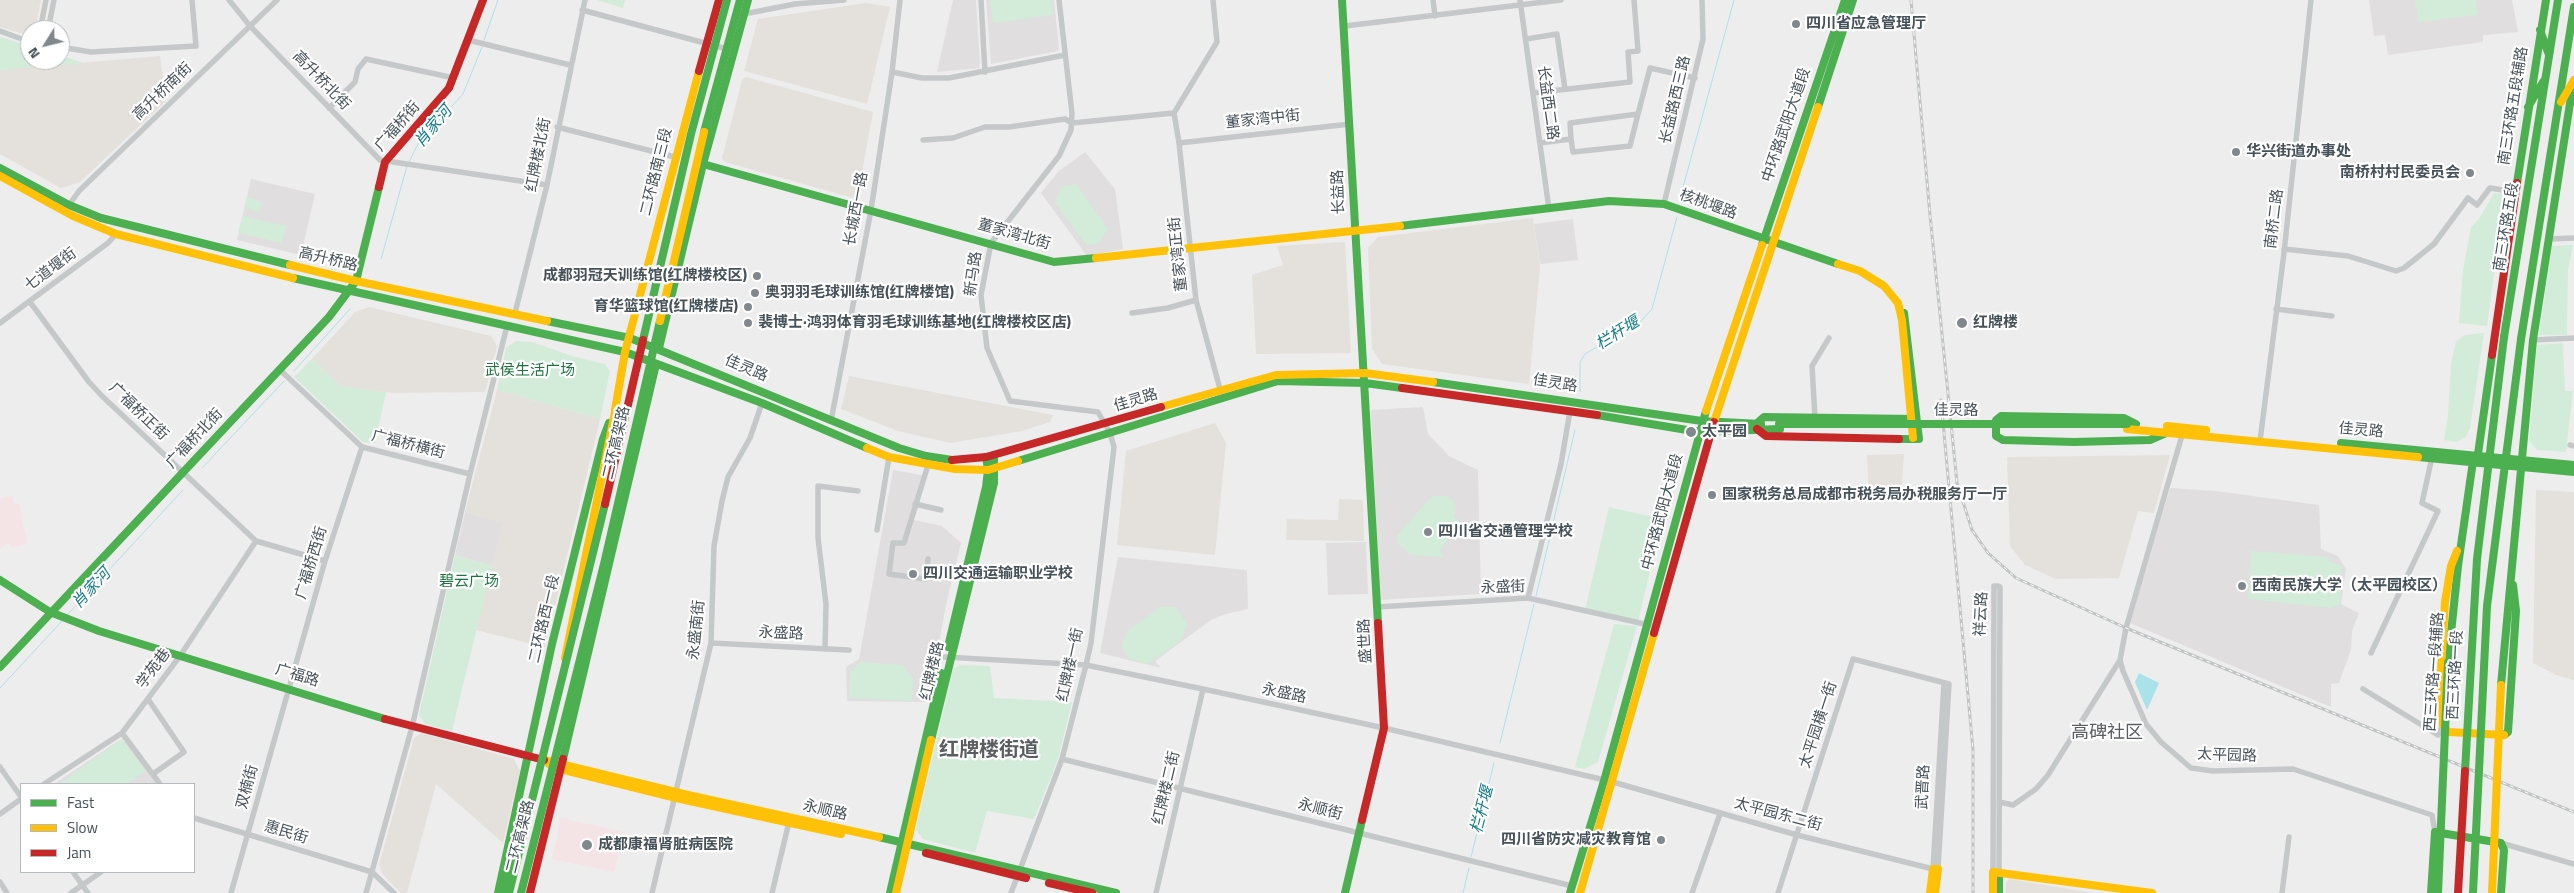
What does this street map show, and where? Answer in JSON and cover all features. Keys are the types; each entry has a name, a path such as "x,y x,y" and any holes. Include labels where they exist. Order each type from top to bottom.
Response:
{"main road":[{"name":"广福桥街","path":"356,281 385,162 442,98 454,78 483,0"},
{"name":"二环路南三段","path":"625,352 675,156 719,0"},
{"name":"二环高架路","path":"509,893 518,851 559,698 690,134 727,0"},
{"name":"二环高架路","path":"521,893 604,564 698,153 740,0"},
{"path":"530,893 586,668 703,164 748,0"},
{"name":"长益路","path":"1342,0 1365,383"},
{"name":"中环路武阳大道段","path":"1571,889 1604,781 1702,422 1845,0"},
{"name":"中环路武阳大道段","path":"1580,893 1714,422 1853,0"},
{"name":"南三环路五段辅路","path":"2476,458 2528,106 2546,0"},
{"name":"南三环路五段","path":"2488,459 2504,337 2558,0"},
{"name":"南三环路五段","path":"2504,461 2556,110 2574,7"},
{"path":"2540,30 2550,55"},
{"path":"2528,106 2546,76"},
{"path":"2556,110 2574,79"},
{"path":"2492,893 2501,685 2533,340 2574,79"},
{"name":"董家湾北街","path":"703,164 1054,262 1355,231"},
{"name":"高升桥路","path":"0,168 70,205 101,218 356,281 630,338 659,348"},
{"name":"高升桥路","path":"0,176 73,216 116,234 348,292 625,352 656,364"},
{"name":"核桃堰路","path":"1355,231 1609,201 1635,200 1664,204 1873,277 1891,293 1898,303 1919,439 1766,436 1757,427"},
{"name":"广福桥北街","path":"0,667 329,317 356,281"},
{"name":"佳灵路","path":"659,348 899,448 926,456 952,460 990,456 1220,389 1276,375 1365,373 1523,394 1702,422 1757,427 2127,427 2168,432 2183,431"},
{"name":"二环路西一段","path":"498,893 552,644 603,440 616,407 625,352"},
{"name":"佳灵路","path":"656,364 762,403 889,457 955,469 992,469 1278,381 1365,383 1570,411 1699,432 1712,433 1757,427"},
{"name":"盛世路","path":"1345,893 1384,728 1365,383"},
{"path":"559,698 567,641 616,407"},
{"path":"2136,424 2124,418 2001,416 1996,420 1996,436 1998,439 2003,440 2074,442 2150,440 2168,432"},
{"path":"1757,427 1764,417 1916,418"},
{"name":"佳灵路","path":"2127,427 2136,424 2183,431 2432,458 2476,458"},
{"name":"佳灵路","path":"2261,439 2476,458"},
{"name":"红牌楼路","path":"890,893 904,845 992,469 990,456"},
{"path":"2476,458 2574,472"},
{"name":"西三环路一段辅路","path":"2438,893 2448,662 2462,535 2476,458"},
{"name":"西三环路一段","path":"2458,893 2472,628 2477,559 2488,459"},
{"name":"西三环路一段","path":"2473,893 2487,606 2504,461"},
{"path":"2521,463 2574,465"},
{"path":"2462,535 2451,566 2445,602 2441,672 2443,725 2448,732 2505,735 2508,732 2516,611 2512,569"},
{"name":"广福路","path":"0,580 50,612 76,623 412,727 529,755"},
{"name":"永顺路","path":"529,755 561,766 677,795 904,845 1019,874 1116,893"},
{"path":"677,795 789,822 904,845"},
{"path":"2432,893 2435,832 2501,843 2504,850 2501,893"},
{"name":"红牌楼路","path":"896,893 904,845"},
{"path":"504,893 508,875 518,851"},
{"name":"武晋路","path":"1930,893 1935,869"},
{"name":"武晋路","path":"1935,869 1935,893"},
{"path":"1996,872 2152,893"},
{"name":"祥云路","path":"1993,893 1996,872"},
{"name":"祥云路","path":"1996,872 1999,893"},
{"path":"1019,874 1092,893"}],"street":[{"path":"42,20 46,0"},
{"path":"50,20 54,0"},
{"path":"70,49 91,52 196,46 192,0"},
{"name":"高升桥北街","path":"229,0 250,26 380,160 385,162"},
{"name":"高升桥南街","path":"70,205 79,191 277,0"},
{"name":"红牌楼北街","path":"514,314 546,185 585,0"},
{"path":"744,14 795,4 844,0"},
{"name":"长城西一路","path":"831,421 871,210 892,72 900,0"},
{"path":"981,0 986,72"},
{"name":"新马路","path":"1059,0 1072,123 1071,130 1059,156 991,243 981,295 987,348 1010,401 1098,412 1110,433"},
{"path":"923,140 952,138 985,127 1009,127 1065,119 1072,123 1174,113 1217,42 1213,0"},
{"path":"1433,0 1435,16"},
{"path":"1345,26 1435,16 1521,3 1561,0"},
{"path":"1533,93 1630,82 1628,52 1638,51 1634,0"},
{"name":"长益路西三路","path":"1664,204 1695,78 1704,31 1702,0"},
{"name":"南桥二路","path":"2261,439 2311,0"},
{"name":"长益西二路","path":"1521,3 1549,209"},
{"path":"582,10 734,51"},
{"path":"0,31 20,38"},
{"path":"1526,39 1557,34 1565,89"},
{"path":"468,40 570,65"},
{"path":"892,72 922,78 949,78 1065,55"},
{"path":"329,108 355,82 358,69 366,59 454,78"},
{"path":"1638,114 1570,123 1573,152 1630,146 1650,68 1695,78"},
{"name":"董家湾正街","path":"1174,113 1196,300 1220,389"},
{"name":"董家湾中街","path":"1179,143 1350,124"},
{"path":"557,128 675,156"},
{"path":"1540,143 1571,140"},
{"path":"385,162 546,185"},
{"path":"2284,249 2348,256 2396,270 2404,268 2434,244 2468,198 2477,205 2490,188 2515,192"},
{"name":"七道堰街","path":"0,323 108,243 116,234"},
{"path":"2549,239 2574,238"},
{"path":"1132,312 1168,308 1196,300"},
{"name":"广福桥正街","path":"30,302 89,382 256,541 325,561"},
{"path":"2276,309 2332,316"},
{"path":"366,893 412,727 470,474 507,326"},
{"path":"1815,418 1812,366 1829,338"},
{"path":"2533,340 2574,338"},
{"name":"广福桥横街","path":"279,369 362,447 470,474"},
{"name":"永盛南街","path":"652,893 677,795 711,643 714,546 722,500 728,477 750,438 762,403"},
{"path":"1528,598 1561,464 1570,411"},
{"path":"2000,802 2013,805 2036,789 2048,775 2120,660 2126,628 2183,431"},
{"name":"红牌楼一街","path":"1012,893 1062,759 1091,643 1114,447 1110,433"},
{"name":"广福桥西街","path":"288,688 325,561 362,447"},
{"path":"877,530 889,457"},
{"path":"2371,653 2438,511 2422,503 2432,458"},
{"path":"928,465 914,504 904,543 893,543 889,574 926,579 928,559"},
{"path":"825,649 826,604 818,538 818,486 858,491"},
{"path":"914,504 941,510"},
{"name":"学苑巷","path":"46,783 122,733 180,656 256,541"},
{"name":"祥云路","path":"1994,586 1998,586 2000,587 2000,802 1996,872 1994,586"},
{"name":"永盛街","path":"1377,607 1528,598 1657,627"},
{"name":"永盛路","path":"711,643 849,650"},
{"name":"永盛路","path":"948,658 1086,666 1384,728 1613,782"},
{"name":"太平园横一街","path":"1778,893 1853,659 1946,684"},
{"name":"太平园路","path":"2120,660 2146,724 2161,742 2190,768 2213,771 2293,769 2432,815 2435,832"},
{"name":"武晋路","path":"1935,869 1946,684"},
{"name":"双楠街","path":"231,893 288,688"},
{"name":"红牌楼二街","path":"1156,893 1203,689"},
{"path":"2363,689 2438,735 2443,725"},
{"path":"148,699 184,752 153,774"},
{"path":"122,733 159,783"},
{"name":"永顺街","path":"1062,759 1360,833 1571,889"},
{"path":"0,767 20,797"},
{"name":"太平园东二街","path":"1613,782 1797,835 1935,869"},
{"path":"0,814 20,799"},
{"path":"1692,893 1720,814"},
{"name":"惠民街","path":"195,818 372,872"},
{"path":"772,893 789,822"},
{"path":"2282,893 2289,837"},
{"path":"2501,843 2574,864"},
{"path":"372,872 394,893"},
{"path":"74,873 88,893"},
{"path":"71,893 100,873"},
{"path":"0,882 7,893"}],"shaded area":[{"path":"0,0 41,0 37,20 20,20 20,33 0,27"},
{"path":"953,0 976,0 979,68 937,72"},
{"path":"986,0 1054,0 1058,51 991,64"},
{"path":"2369,0 2512,0 2518,32 2483,35 2483,42 2388,55 2385,35 2374,36"},
{"path":"866,3 890,7 867,104 744,71 758,19"},
{"path":"160,56 166,101 80,182 61,188 0,154 0,70 20,68 20,70 70,70 70,64"},
{"path":"746,77 873,112 857,199 725,162 722,158 742,80"},
{"path":"1085,152 1115,189 1123,249 1087,256 1041,193 1059,171"},
{"path":"251,179 315,194 301,255 237,240"},
{"path":"1533,218 1540,267 1529,384 1382,364 1372,349 1368,248 1378,237"},
{"path":"1573,219 1578,260 1540,264 1534,224"},
{"path":"1345,242 1351,353 1256,354 1252,275 1283,265 1277,246"},
{"path":"369,307 491,336 497,346 485,392 394,393 340,386 312,359 355,312"},
{"path":"849,376 1053,415 1050,422 1022,431 950,443 898,431 841,409"},
{"path":"497,390 600,419 545,647 476,630 503,522 465,512"},
{"name":"四川省交通管理学校","path":"1423,407 1428,434 1449,456 1478,470 1481,594 1378,600 1371,410"},
{"path":"1215,423 1226,443 1215,555 1117,545 1126,451"},
{"path":"1904,454 1901,497 1869,497 1867,455"},
{"path":"2170,455 2154,513 2138,511 2119,578 2056,579 2025,565 2010,546 2007,457"},
{"name":"四川交通运输职业学校","path":"893,470 927,476 914,520 942,526 961,543 946,605 928,702 847,701 846,667 859,659"},
{"name":"西南民族大学（太平园校区）","path":"2170,488 2216,491 2319,505 2321,549 2338,556 2346,569 2341,604 2359,613 2352,631 2351,650 2339,683 2331,684 2331,707 2130,623"},
{"path":"2536,490 2574,492 2574,680 2556,675 2533,663"},
{"path":"12,496 14,504 19,503 27,544 12,547 7,543 0,549 0,498"},
{"path":"1339,499 1363,500 1364,541 1286,540 1287,519 1338,520"},
{"path":"465,512 503,522 492,566 455,555"},
{"path":"1366,542 1368,594 1328,595 1326,543"},
{"path":"1118,557 1247,570 1248,609 1211,620 1155,661 1161,668 1100,653"},
{"path":"422,733 514,759 520,771 503,843 436,784 407,893 401,893 383,875 379,865 414,738"},
{"path":"118,741 126,742 156,783 55,783"},
{"name":"成都康福肾脏病医院","path":"561,818 623,832 614,872 552,859"},
{"path":"2009,879 2093,893 2006,893 2006,883"}],"green space":[{"path":"597,0 625,0 623,8"},
{"path":"990,0 1051,0 1053,15 993,23"},
{"path":"2415,0 2476,0 2478,15 2418,22"},
{"path":"0,37 20,43 20,68 0,70"},
{"path":"70,58 83,63 70,64"},
{"path":"1076,184 1108,229 1099,243 1087,245 1055,204 1060,187"},
{"path":"2494,193 2505,194 2487,326 2459,323 2463,270 2471,227 2479,219"},
{"path":"247,197 262,202 259,213 244,207"},
{"path":"242,216 286,226 282,243 238,233"},
{"path":"2573,245 2568,270 2567,335 2539,335 2552,246"},
{"path":"2484,333 2470,428 2466,437 2457,442 2444,440 2448,415 2451,363 2456,341 2465,335"},
{"name":"武侯生活广场","path":"516,341 532,342 572,356 605,364 610,371 600,419 497,390 506,348"},
{"path":"2563,343 2565,391 2573,391 2566,452 2537,450 2529,440 2537,345"},
{"path":"312,359 340,386 386,392 375,444 363,442 294,377"},
{"path":"1432,496 1448,496 1456,505 1454,517 1461,523 1440,550 1444,557 1410,555 1397,542 1397,535"},
{"path":"1609,507 1662,519 1638,622 1585,610"},
{"path":"2251,551 2328,557 2328,561 2342,566 2340,604 2332,608 2248,599"},
{"name":"碧云广场","path":"455,555 492,566 452,731 425,724 419,715"},
{"path":"1160,607 1176,607 1187,624 1181,640 1148,664 1130,660 1121,647 1126,632"},
{"path":"1614,624 1637,626 1598,762 1584,769 1575,767"},
{"path":"860,662 903,665 913,678 912,701 849,698 850,671"},
{"path":"960,665 990,666 994,698 1072,702 1058,759 1034,819 987,811 975,853 923,839 916,830 952,673 954,668"},
{"path":"122,739 145,771 128,783 60,783"}],"water":[{"path":"2139,673 2159,683 2147,710 2135,682"}],"waterway":[{"name":"肖家河","path":"484,40 498,0"},
{"name":"栏杆堰","path":"1681,201 1682,191 1734,0"},
{"name":"肖家河","path":"409,162 419,142 463,94 482,47"},
{"name":"肖家河","path":"381,259 407,166"},
{"name":"栏杆堰","path":"1580,392 1580,362 1585,354 1641,321 1652,309 1677,217"},
{"name":"肖家河","path":"294,371 350,309"},
{"name":"肖家河","path":"202,468 284,381"},
{"name":"栏杆堰","path":"1536,596 1575,430"},
{"name":"肖家河","path":"68,614 183,490"},
{"name":"栏杆堰","path":"1500,743 1534,604"},
{"name":"肖家河","path":"0,688 62,621"},
{"name":"栏杆堰","path":"1471,857 1494,763"},
{"name":"栏杆堰","path":"1463,893 1469,868"}],"railway":[{"path":"1911,0 1957,483 1972,530 1988,553 2016,578 2126,628 2574,812"},
{"path":"1941,400 1973,750 1973,893"}],"traffic: fast":[{"path":"643,340 691,134 727,0"},
{"path":"704,132 740,0"},
{"path":"659,348 703,164 748,0"},
{"path":"1342,0 1378,623"},
{"path":"1762,245 1845,0"},
{"path":"1818,107 1853,0"},
{"path":"2517,183 2546,0"},
{"path":"2504,337 2558,0"},
{"path":"2521,339 2574,7"},
{"path":"2540,30 2549,55"},
{"path":"2528,107 2543,82"},
{"path":"2501,685 2533,340 2573,84"},
{"path":"703,164 1054,262 1096,258"},
{"path":"0,168 69,205 101,218 290,265"},
{"path":"0,667 329,317 356,281 379,187"},
{"path":"1400,226 1609,201 1664,204 1838,264"},
{"path":"293,278 625,352 762,403 867,448"},
{"path":"1899,439 1919,439 1904,313"},
{"path":"547,321 630,338 899,448 926,456 952,460"},
{"path":"521,893 604,564 660,321"},
{"path":"2465,771 2477,559 2504,337"},
{"path":"2473,893 2487,606 2521,339"},
{"path":"2448,662 2458,566 2473,461 2478,454 2492,355"},
{"path":"563,759 656,364"},
{"path":"1018,461 1278,381 1365,383 1402,388"},
{"path":"1433,382 1702,421 1761,424"},
{"path":"1570,893 1604,781 1706,411"},
{"path":"1597,415 1699,432 1780,429"},
{"path":"2136,424 2124,418 2001,416 1996,420 1996,436 2003,440 2074,442 2150,440 2166,433"},
{"path":"1756,424 1764,417 1916,419"},
{"path":"498,893 552,644 603,439 609,423"},
{"path":"1779,424 2127,424"},
{"path":"2341,443 2574,465"},
{"path":"931,740 994,483 994,455"},
{"path":"948,647 986,487 988,470 986,457"},
{"path":"2418,457 2574,472"},
{"path":"509,893 605,504"},
{"path":"0,580 50,612 99,631 385,719"},
{"path":"2504,735 2508,732 2516,611 2513,585"},
{"path":"2438,893 2448,662"},
{"path":"890,893 941,673"},
{"path":"1345,893 1362,820"},
{"path":"2431,893 2435,832 2501,843 2504,850 2501,893"},
{"path":"879,837 1116,893"},
{"path":"504,893 514,861"},
{"path":"1999,873 1999,893"}],"traffic: slow":[{"path":"615,410 625,352 699,71"},
{"path":"2561,102 2574,80"},
{"path":"1714,422 1818,107"},
{"path":"660,321 704,132"},
{"path":"0,176 73,216 116,234 293,278"},
{"path":"1096,258 1400,226"},
{"path":"1706,411 1762,245"},
{"path":"1838,264 1860,271 1884,286 1898,303 1902,320 1913,438"},
{"path":"290,265 356,281 547,321"},
{"path":"1161,407 1276,375 1365,373 1433,382"},
{"path":"565,658 616,407"},
{"path":"2167,426 2206,430"},
{"path":"2127,429 2418,457"},
{"path":"867,448 889,457 955,469 988,470 1018,461"},
{"path":"2457,551 2451,566 2445,602 2441,671 2443,725 2448,732 2504,735"},
{"path":"1580,893 1654,633"},
{"path":"2492,893 2501,685"},
{"path":"896,893 931,740"},
{"path":"544,760 688,795 879,837"},
{"path":"549,764 560,769 676,798 841,834"},
{"path":"1930,893 1933,869 1938,869 1935,893"},
{"path":"1993,893 1993,872 2152,893"}],"traffic: jam":[{"path":"379,187 385,162 449,88 483,0"},
{"path":"699,71 719,0"},
{"path":"2492,355 2517,183"},
{"path":"605,504 643,340"},
{"path":"1402,388 1597,415"},
{"path":"952,460 986,457 1161,407"},
{"path":"1654,633 1714,422"},
{"path":"1757,429 1766,436 1899,439"},
{"path":"1362,820 1384,728 1378,623"},
{"path":"385,719 544,760"},
{"path":"530,893 563,759"},
{"path":"2458,893 2465,771"},
{"path":"926,853 1026,878"},
{"path":"1049,883 1092,893"}],"place":[{"name":"四川省应急管理厅","path":"1796,24"},
{"name":"华兴街道办事处","path":"2236,152"},
{"name":"南桥村村民委员会","path":"2470,173"},
{"name":"成都羽冠天训练馆(红牌楼校区)","path":"757,276"},
{"name":"奥羽羽毛球训练馆(红牌楼馆)","path":"755,293"},
{"name":"育华篮球馆(红牌楼店)","path":"748,307"},
{"name":"裴博士·鸿羽体育羽毛球训练基地(红牌楼校区店)","path":"748,323"},
{"name":"红牌楼","path":"1962,323"},
{"name":"太平园","path":"1691,432"},
{"name":"国家税务总局成都市税务局办税服务厅一厅","path":"1712,495"},
{"name":"四川省交通管理学校","path":"1428,532"},
{"name":"四川交通运输职业学校","path":"913,574"},
{"name":"西南民族大学（太平园校区）","path":"2242,586"},
{"name":"四川省防灾减灾教育馆","path":"1661,840"},
{"name":"成都康福肾脏病医院","path":"587,845"}],"district":[{"name":"高碑社区","path":"2107,734"},
{"name":"红牌楼街道","path":"989,751"}]}
